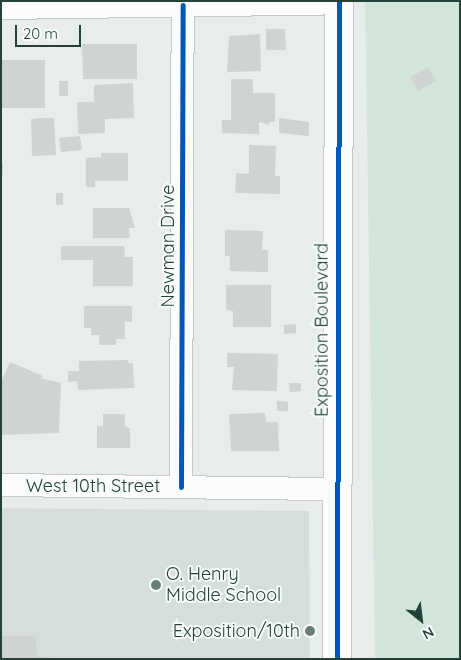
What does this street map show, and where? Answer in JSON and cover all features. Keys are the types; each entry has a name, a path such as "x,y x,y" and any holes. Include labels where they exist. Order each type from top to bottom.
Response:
{"street":[{"path":"1,8 38,4 183,5 339,2"},
{"name":"Exposition Boulevard","path":"337,659 335,489 339,2"},
{"name":"Newman Drive","path":"181,487 183,5"},
{"name":"West 10th Street","path":"1,485 335,489"}],"shaded area":[{"name":"O. Henry Middle School","path":"1,508 309,511 310,659 1,659"}],"green space":[{"path":"365,1 460,1 460,659 375,659"}],"building":[{"path":"266,29 285,29 286,50 266,50"},
{"path":"260,34 261,71 227,72 229,36"},
{"path":"82,44 137,44 137,79 83,79"},
{"path":"1,60 45,60 45,108 1,108"},
{"path":"429,67 436,81 418,91 410,77"},
{"path":"231,79 253,79 253,93 275,93 275,122 269,122 269,125 259,122 259,134 222,133 222,120 231,120"},
{"path":"59,81 68,81 68,96 59,96"},
{"path":"133,83 134,118 105,119 105,133 78,134 77,102 94,102 94,85"},
{"path":"54,118 56,155 32,156 31,119"},
{"path":"279,118 309,122 309,136 279,133"},
{"path":"80,136 82,150 61,152 59,138"},
{"path":"249,145 276,146 275,176 280,176 280,194 235,193 236,173 249,174"},
{"path":"101,153 128,153 128,181 95,181 95,187 86,187 86,158 101,157"},
{"path":"1,163 3,163 3,176 1,176"},
{"path":"56,193 63,193 63,205 56,205"},
{"path":"93,208 129,208 135,228 129,228 130,238 93,238"},
{"path":"225,230 263,231 262,250 268,250 268,272 230,271 230,256 225,256"},
{"path":"61,246 124,246 125,257 133,257 133,286 93,286 93,260 61,260"},
{"path":"226,285 271,285 271,327 233,327 233,311 226,310"},
{"path":"84,306 132,306 132,322 125,322 125,339 116,339 116,345 99,345 99,335 91,335 91,328 84,328"},
{"path":"296,324 296,333 284,334 284,325"},
{"path":"227,353 278,354 277,391 232,390 234,367 227,367"},
{"path":"128,360 128,363 133,363 134,388 78,390 77,381 68,382 68,371 79,371 79,361"},
{"path":"10,362 43,376 41,378 61,383 59,433 1,435 1,382"},
{"path":"289,383 301,383 301,391 290,392"},
{"path":"277,401 288,402 288,411 277,411"},
{"path":"265,413 266,422 278,422 279,451 231,451 229,414"},
{"path":"103,414 125,414 125,427 130,428 130,448 97,448 97,426 103,426"},
{"path":"1,636 36,636 37,657 74,659 1,659"}],"cycle path":[{"path":"337,659 339,1"},
{"path":"181,487 183,5"}],"place":[{"name":"O. Henry Middle School","path":"156,585"},
{"name":"Exposition/10th","path":"310,631"}]}
